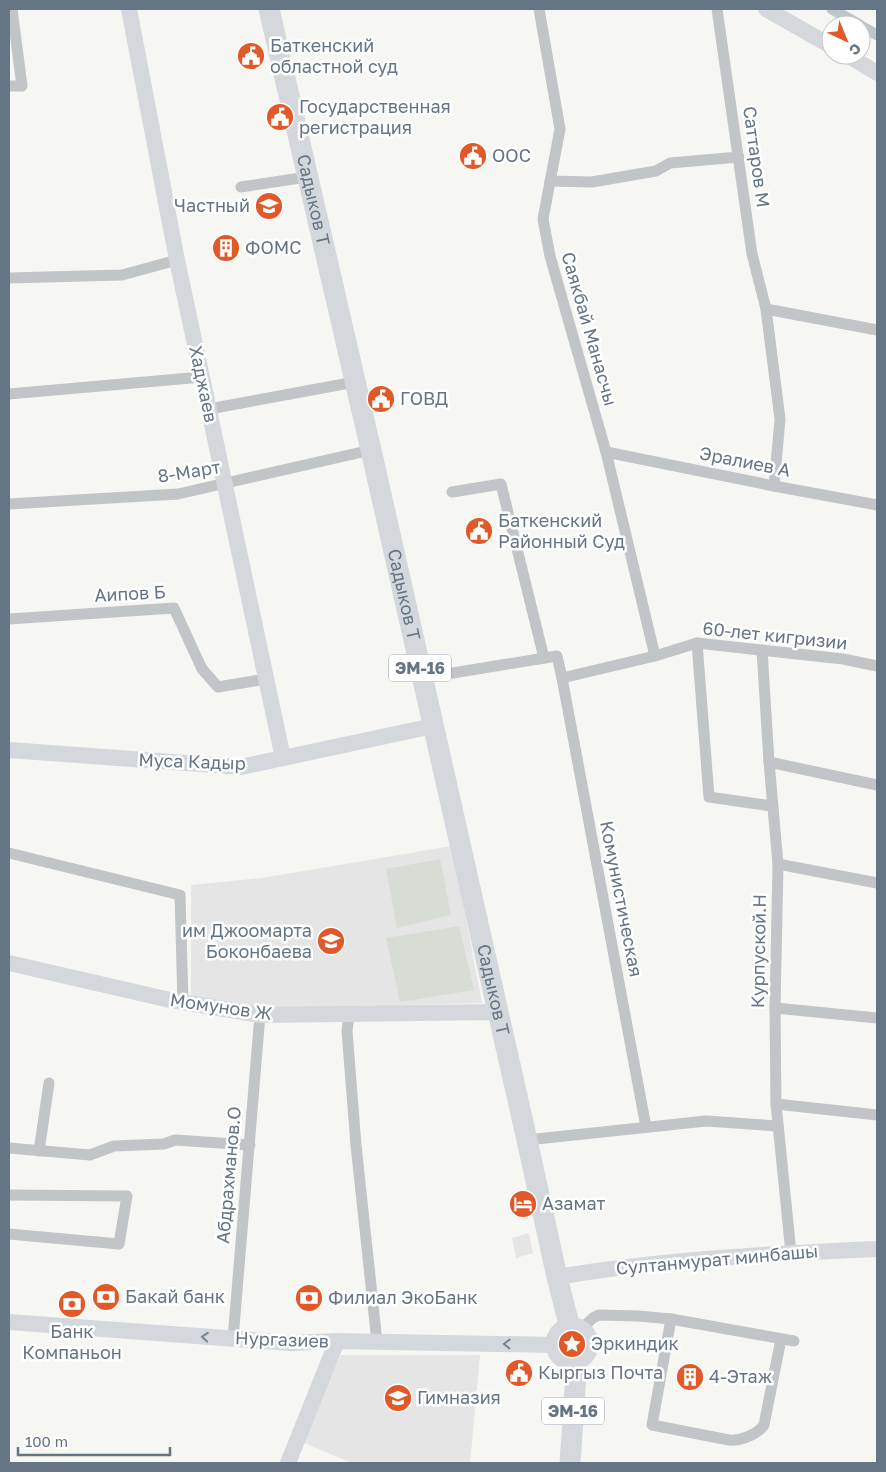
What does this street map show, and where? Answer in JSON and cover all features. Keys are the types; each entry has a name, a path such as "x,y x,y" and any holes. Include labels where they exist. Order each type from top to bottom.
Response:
{"highway":[{"name":"Садыков Т","path":"269,9 371,450 557,1277 574,1329"},
{"path":"574,1329 565,1329 559,1335 556,1345 562,1356 577,1359"},
{"name":"ЭМ-16","path":"570,1463 577,1359 587,1348 586,1338 574,1329"}],"street":[{"path":"9,86 22,86 12,9"},
{"name":"Хаджаев","path":"129,9 177,260 282,758"},
{"name":"Саякбай Манасчы","path":"539,9 560,128 543,218 550,256 606,452 655,656"},
{"name":"Саттаров М","path":"717,9 752,254 766,309 780,419 774,486"},
{"path":"766,9 821,40"},
{"path":"864,65 877,73"},
{"path":"550,181 592,182 656,171 670,163 739,158"},
{"path":"241,187 307,177"},
{"path":"9,278 122,275 177,260"},
{"path":"766,309 877,330"},
{"path":"9,394 202,377"},
{"path":"209,409 355,382"},
{"name":"8-Март","path":"9,504 178,494 371,450"},
{"name":"Эралиев А","path":"606,452 877,505"},
{"path":"452,492 502,484 544,658"},
{"name":"Аипов Б","path":"9,619 174,608 202,669 218,686 266,679"},
{"path":"697,643 709,797 772,806"},
{"name":"60-лет кигризии","path":"562,678 655,656 697,643 843,659 877,666"},
{"name":"Курпуской.Н","path":"762,650 772,806 778,864 775,1008 776,1104 791,1253"},
{"path":"422,678 557,656 562,678"},
{"name":"Комунистическая","path":"562,678 646,1126"},
{"name":"Муса Кадыр","path":"9,750 241,767 432,726"},
{"path":"769,762 877,785"},
{"path":"9,853 180,895 183,1002"},
{"path":"778,864 877,883"},
{"name":"Момунов Ж","path":"9,963 183,1002 260,1015 498,1012"},
{"path":"775,1008 877,1018"},
{"name":"Абдрахманов.О","path":"234,1339 260,1015"},
{"path":"349,1015 347,1032 356,1145 377,1342"},
{"path":"40,1151 49,1082"},
{"path":"776,1104 877,1115"},
{"path":"527,1140 706,1121 778,1126"},
{"path":"9,1148 90,1155 114,1146 164,1144 175,1140 250,1145"},
{"path":"9,1195 127,1196 119,1244 9,1234"},
{"name":"Султанмурат минбашы","path":"557,1277 654,1263 877,1249"},
{"path":"574,1329 599,1315 671,1319 794,1341"},
{"path":"671,1319 652,1426 735,1441 754,1435 764,1425 780,1339"},
{"name":"Нургазиев","path":"9,1322 291,1344 337,1341 556,1345"},
{"path":"288,1463 337,1341"}],"shaded area":[{"name":"им Джоомарта Боконбаева","path":"452,846 482,1003 265,1009 191,997 191,885 262,878"},
{"path":"440,859 451,915 397,928 386,869"},
{"path":"459,926 474,990 400,1002 386,938"},
{"path":"529,1233 533,1253 516,1258 512,1238"},
{"name":"Гимназия","path":"341,1355 480,1355 470,1463 352,1463 299,1441"}],"waterway":[{"path":"832,9 842,15"},
{"path":"871,32 877,35"}],"place":[{"name":"Баткенский областной суд","path":"251,56"},
{"name":"Государственная регистрация","path":"280,117"},
{"name":"ООС","path":"473,156"},
{"name":"Частный","path":"269,206"},
{"name":"ФОМС","path":"226,248"},
{"name":"ГОВД","path":"381,399"},
{"name":"Баткенский Районный Суд","path":"479,531"},
{"name":"им Джоомарта Боконбаева","path":"331,941"},
{"name":"Азамат","path":"523,1204"},
{"name":"Бакай банк","path":"106,1297"},
{"name":"Филиал ЭкоБанк","path":"309,1298"},
{"name":"Банк Компаньон","path":"72,1304"},
{"name":"Эркиндик","path":"572,1344"},
{"name":"Кыргыз Почта","path":"519,1373"},
{"name":"4-Этаж","path":"690,1377"},
{"name":"Гимназия","path":"398,1398"}]}
